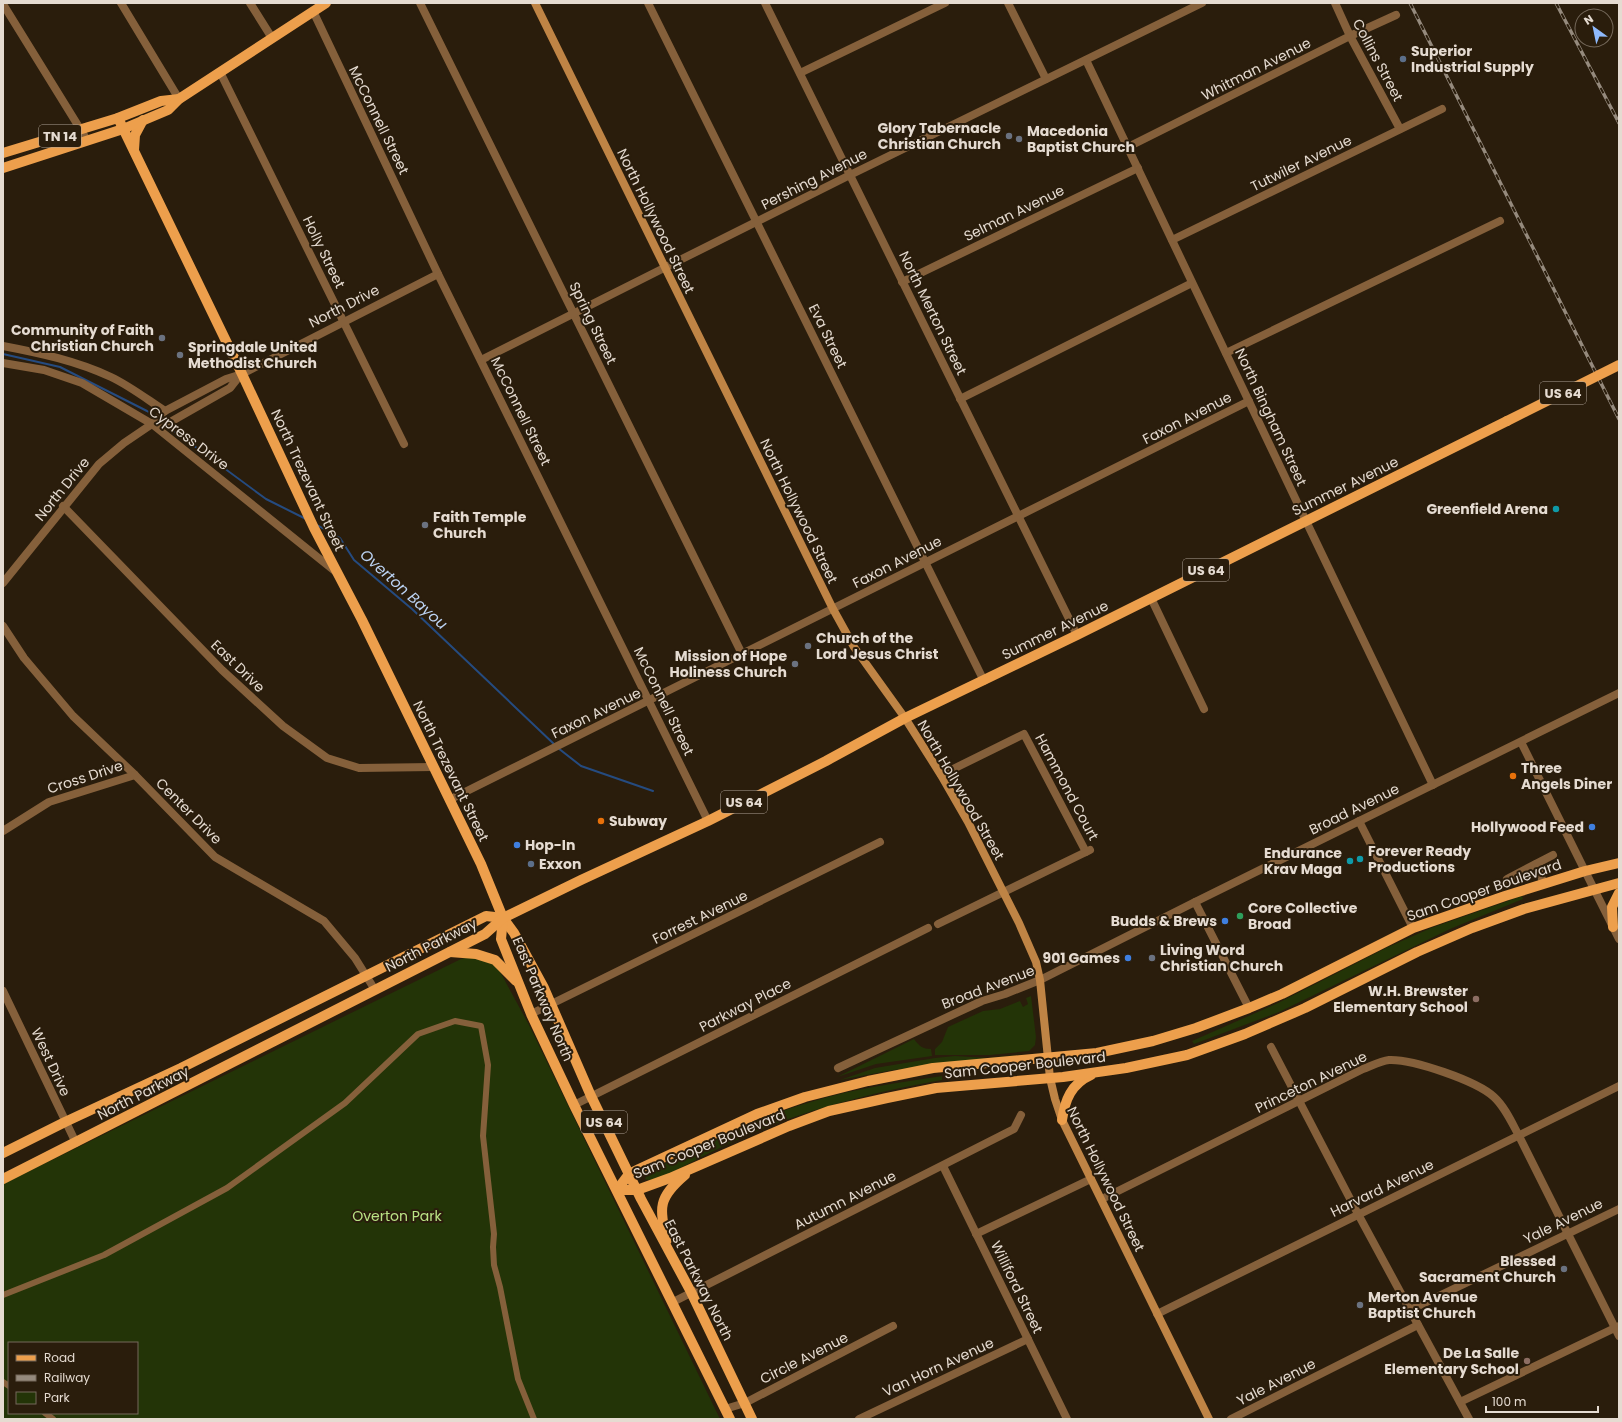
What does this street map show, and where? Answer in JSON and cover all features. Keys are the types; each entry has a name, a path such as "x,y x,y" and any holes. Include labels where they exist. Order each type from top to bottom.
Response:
{"main road":[{"name":"TN 14","path":"3,168 123,128 168,110 178,99 326,3"},
{"name":"North Hollywood Street","path":"534,3 833,609 858,652 905,718 941,775 968,822 1019,923 1036,962 1040,980 1050,1078 1062,1120 1209,1419"},
{"name":"TN 14","path":"3,153 118,118 161,101 178,99"},
{"name":"North Trezevant Street","path":"118,118 242,374 314,528 362,620 481,864 503,918"},
{"path":"134,152 135,135 143,120"},
{"name":"Summer Avenue","path":"503,918 708,821 826,761 905,718 984,681 1619,365"},
{"name":"Sam Cooper Boulevard","path":"617,1190 629,1174 757,1114 805,1097 868,1081 933,1068 1097,1053 1153,1041 1196,1028 1249,1008 1344,963 1413,928 1455,912 1585,871 1619,863"},
{"name":"Sam Cooper Boulevard","path":"617,1190 637,1190 670,1178 789,1126 834,1110 936,1088 1050,1078 1098,1072 1126,1068 1187,1054 1245,1034 1305,1008 1417,952 1472,928 1524,909 1619,882"},
{"path":"1613,927 1612,907 1619,894"},
{"name":"North Parkway","path":"3,1153 65,1122 175,1071 486,916 503,918"},
{"name":"North Parkway","path":"3,1179 485,934 503,918"},
{"name":"East Parkway North","path":"503,918 501,939 531,1014 730,1419"},
{"name":"East Parkway North","path":"503,918 514,933 544,988 592,1096 629,1174 691,1292 752,1419"},
{"path":"450,952 476,954 495,960 519,985"},
{"path":"1062,1120 1064,1107 1072,1089 1080,1081 1098,1072"},
{"path":"670,1253 663,1222 662,1209 664,1197 672,1187 697,1166"}],"street":[{"path":"121,3 178,99"},
{"path":"250,3 272,38"},
{"name":"Spring Street","path":"420,3 742,654"},
{"name":"Eva Street","path":"648,3 984,681"},
{"name":"North Merton Street","path":"765,3 1077,635"},
{"path":"800,73 945,3"},
{"path":"1008,3 1046,79"},
{"name":"Pershing Avenue","path":"481,360 850,175 1202,3"},
{"name":"Collins Street","path":"1335,3 1350,36 1400,129"},
{"path":"3,4 87,140"},
{"name":"McConnell Street","path":"313,11 438,274 708,821"},
{"name":"Whitman Avenue","path":"1128,148 1350,36 1396,15"},
{"name":"North Bingham Street","path":"1086,60 1433,785"},
{"name":"Holly Street","path":"220,72 404,444"},
{"name":"Tutwiler Avenue","path":"1172,240 1442,109"},
{"name":"Selman Avenue","path":"902,282 1138,168"},
{"path":"1226,353 1500,221"},
{"name":"North Drive","path":"3,583 63,506 99,464 124,443 158,420 226,379 242,374 343,321 438,274"},
{"path":"960,399 1192,282"},
{"name":"Cypress Drive","path":"3,346 32,351 75,363 112,377 158,420 337,573"},
{"name":"Cypress Drive","path":"3,363 44,370 82,383 158,420"},
{"name":"North Drive","path":"158,420 169,423 230,388 242,374"},
{"name":"Faxon Avenue","path":"449,800 1249,401"},
{"name":"East Drive","path":"63,506 222,670 283,726 327,758 359,768 433,767"},
{"path":"1151,598 1204,709"},
{"name":"Center Drive","path":"3,626 24,658 73,716 216,857 324,921 355,958 375,990"},
{"name":"Broad Avenue","path":"838,1068 982,1001 1005,994 1040,980 1619,693"},
{"name":"Hammond Court","path":"941,775 1024,734 1088,851 1004,892"},
{"path":"1521,742 1619,939"},
{"name":"Cross Drive","path":"3,831 49,802 134,775"},
{"path":"1359,821 1413,928"},
{"name":"Forrest Avenue","path":"531,1014 880,842"},
{"path":"1507,879 1553,855"},
{"path":"1536,864 1544,884"},
{"path":"938,924 1004,892"},
{"path":"1195,902 1249,1008"},
{"name":"Parkway Place","path":"574,1104 928,928"},
{"name":"West Drive","path":"3,992 76,1143"},
{"path":"3,1295 104,1255 228,1188 345,1103 418,1034 455,1021 481,1026 488,1065 483,1136 494,1234 494,1265 500,1287 518,1379 534,1419"},
{"path":"1271,1047 1358,1214 1468,1419"},
{"name":"Princeton Avenue","path":"1102,1199 1364,1069 1388,1060 1412,1062 1479,1086 1495,1098 1506,1113 1519,1136"},
{"name":"Harvard Avenue","path":"1157,1314 1619,1086"},
{"name":"Autumn Avenue","path":"673,1302 1014,1129 1021,1115"},
{"path":"1519,1136 1617,1327 1619,1336"},
{"name":"Williford Street","path":"943,1166 1067,1419"},
{"path":"976,1234 1091,1179"},
{"name":"Yale Avenue","path":"1410,1310 1619,1208"},
{"name":"Yale Avenue","path":"1231,1419 1418,1325"},
{"name":"Circle Avenue","path":"725,1409 745,1403 893,1326"},
{"path":"1460,1402 1617,1327"},
{"name":"Van Horn Avenue","path":"859,1419 1028,1339"}],"green space":[{"path":"1522,896 1523,899 1450,929 1279,1012 1194,1044 1192,1041 1278,1003 1386,948 1431,928"},
{"name":"Overton Park","path":"469,957 482,957 498,968 529,1025 720,1419 3,1419 3,1184 461,959"},
{"path":"1031,996 1036,1037 1035,1045 1029,1051 990,1055 935,1055 935,1049 942,1042 948,1027 983,1011 1000,1009 1020,1001 1023,1007 1028,1004 1026,998"},
{"path":"914,1039 921,1047 931,1049 932,1056 876,1064 837,1077"},
{"path":"1026,1054 893,1070 840,1080 875,1068 935,1058 955,1056 988,1058"},
{"path":"942,1076 942,1080 856,1098 793,1117 732,1142 662,1177 649,1180 645,1179 647,1175 662,1165 763,1118 797,1106 830,1096 878,1086"}],"waterway":[{"name":"Overton Bayou","path":"3,354 60,367 156,417"},
{"name":"Overton Bayou","path":"167,426 266,499 306,519"},
{"name":"Overton Bayou","path":"317,525 340,538 354,560 412,609 555,745"},
{"name":"Overton Bayou","path":"558,748 581,766 653,791"}],"railway":[{"path":"1410,3 1619,419"},
{"path":"1556,3 1619,123"}],"place":[{"name":"Superior Industrial Supply","path":"1403,59"},
{"name":"Glory Tabernacle Christian Church","path":"1009,136"},
{"name":"Macedonia Baptist Church","path":"1019,139"},
{"name":"Community of Faith Christian Church","path":"162,338"},
{"name":"Springdale United Methodist Church","path":"180,355"},
{"name":"Greenfield Arena","path":"1556,509"},
{"name":"Faith Temple Church","path":"425,525"},
{"name":"Church of the Lord Jesus Christ","path":"808,646"},
{"name":"Mission of Hope Holiness Church","path":"795,664"},
{"name":"Three Angels Diner","path":"1513,776"},
{"name":"Subway","path":"601,821"},
{"name":"Hollywood Feed","path":"1592,827"},
{"name":"Hop-In","path":"517,845"},
{"name":"Forever Ready Productions","path":"1360,859"},
{"name":"Endurance Krav Maga","path":"1350,861"},
{"name":"Exxon","path":"531,864"},
{"name":"Core Collective Broad","path":"1240,916"},
{"name":"Budds & Brews","path":"1225,921"},
{"name":"901 Games","path":"1128,958"},
{"name":"Living Word Christian Church","path":"1152,958"},
{"name":"W.H. Brewster Elementary School","path":"1476,999"},
{"name":"Blessed Sacrament Church","path":"1564,1269"},
{"name":"Merton Avenue Baptist Church","path":"1360,1305"},
{"name":"De La Salle Elementary School","path":"1527,1361"}]}
